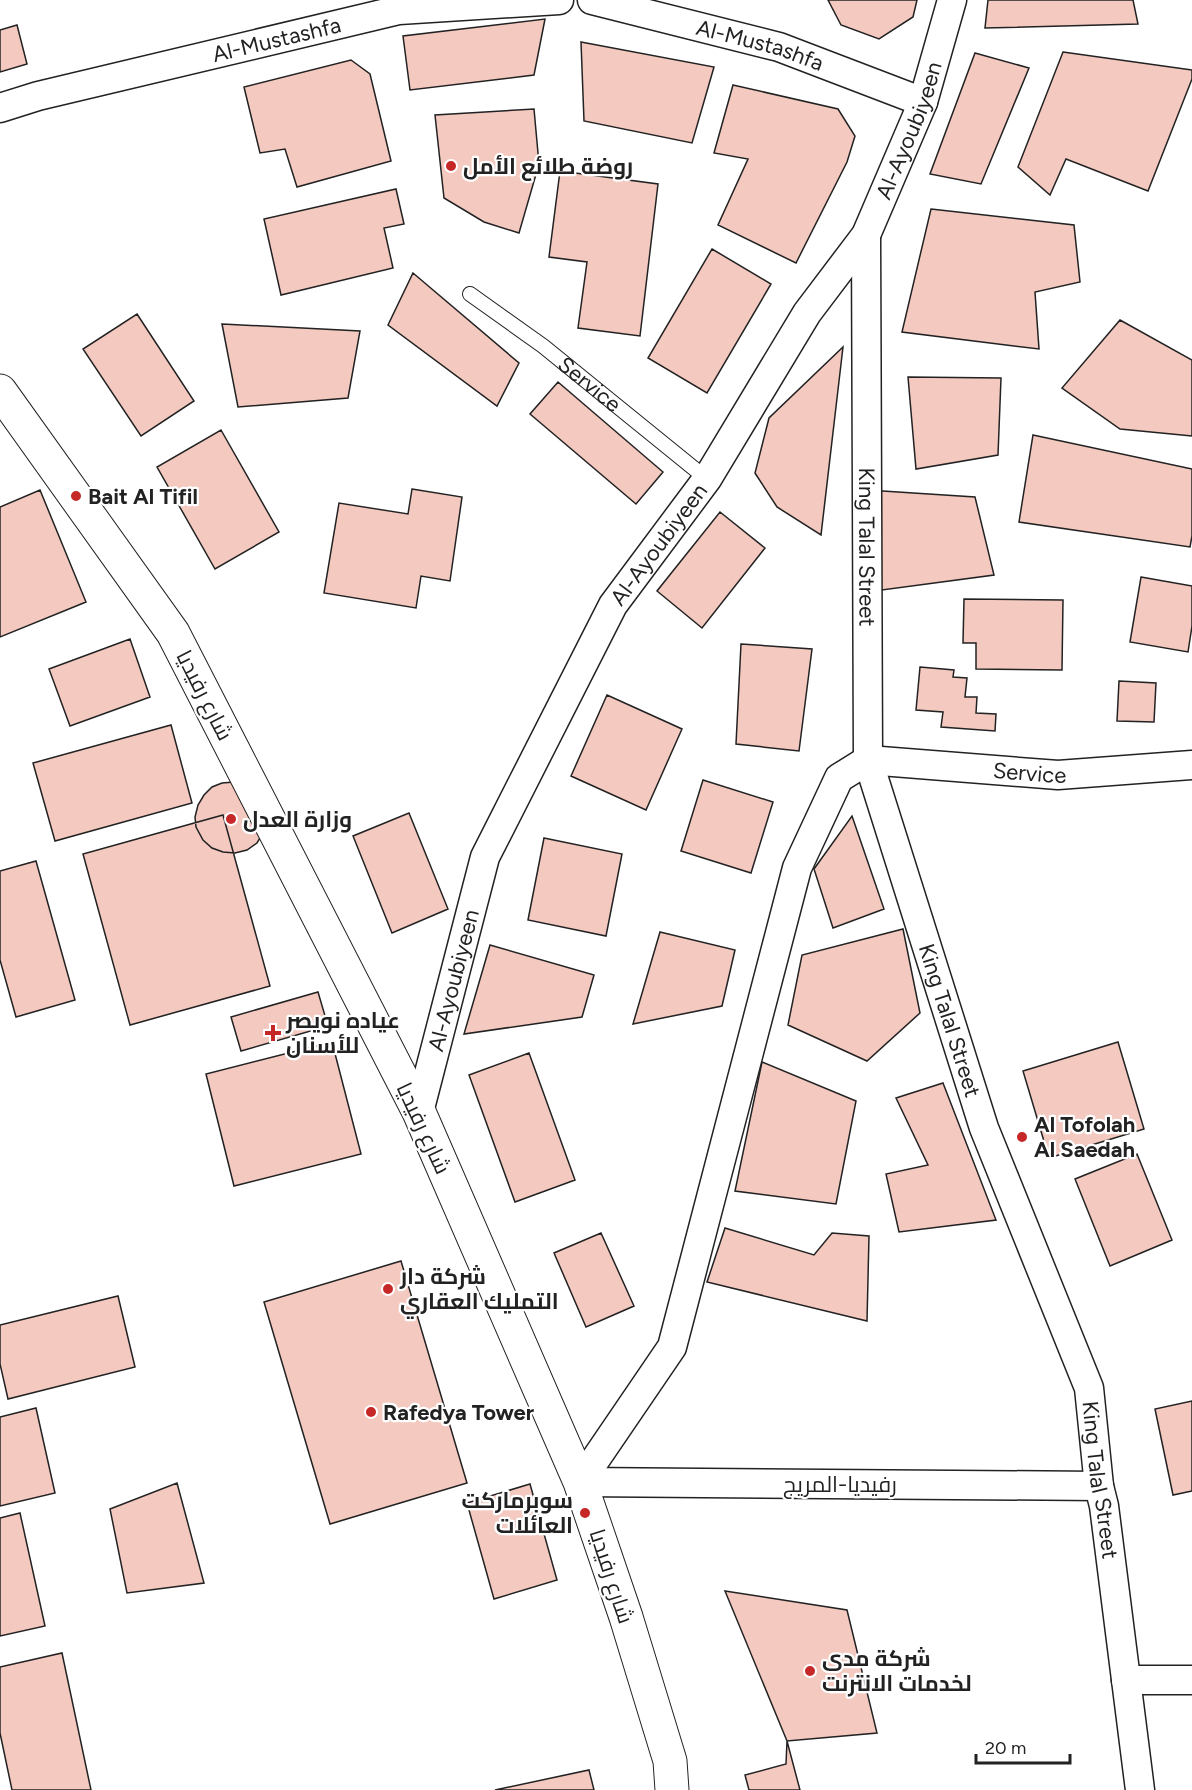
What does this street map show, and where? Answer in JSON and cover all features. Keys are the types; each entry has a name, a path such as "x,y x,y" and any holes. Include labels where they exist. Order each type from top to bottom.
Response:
{"main road":[{"name":"شارع رفيديا","path":"0,391 173,633 419,1112 580,1482 626,1617 666,1749 672,1790"}],"street":[{"name":"Al-Mustashfa","path":"0,108 395,5 559,0"},
{"name":"Al-Mustashfa","path":"592,0 779,47 923,102"},
{"name":"Al-Ayoubiyeen","path":"419,1112 485,857 613,605 707,479 807,313 866,235 923,102 952,0"},
{"name":"King Talal Street","path":"866,235 868,760 984,1128 1089,1388 1099,1486 1104,1506 1140,1790"},
{"name":"Service","path":"868,760 1058,775 1192,765"},
{"path":"580,1482 672,1347 796,868 839,778 868,760"},
{"name":"رفيديا-المريج","path":"580,1482 1099,1486"},
{"path":"1126,1680 1192,1680"}],"lane":[{"name":"Service","path":"470,294 543,346 707,479"}],"building":[{"path":"828,0 917,0 913,17 879,39 841,25"},
{"path":"988,0 1133,0 1138,24 985,28"},
{"path":"545,19 534,75 410,90 403,36"},
{"path":"17,25 27,64 0,72 0,30"},
{"path":"581,42 714,67 692,143 584,121"},
{"path":"1063,52 1192,70 1192,79 1148,191 1066,159 1050,195 1018,167"},
{"path":"975,53 1029,68 981,184 930,174"},
{"path":"351,60 370,74 391,161 297,187 285,149 260,153 244,87"},
{"path":"733,85 838,109 855,136 847,162 796,263 718,225 748,159 714,153"},
{"path":"534,109 539,164 519,233 484,222 444,198 435,115"},
{"path":"560,171 658,184 640,336 578,328 587,262 549,257"},
{"path":"396,189 404,224 384,228 393,268 281,295 264,219"},
{"path":"931,209 1074,225 1080,282 1035,292 1039,349 902,332"},
{"path":"712,249 771,284 707,393 648,358"},
{"path":"413,273 519,363 497,406 388,325"},
{"path":"137,314 194,401 141,436 83,349"},
{"path":"1120,320 1192,360 1192,436 1120,429 1062,388"},
{"path":"222,324 360,331 348,398 238,407"},
{"path":"843,347 821,535 777,507 755,473 769,418"},
{"path":"908,377 1001,378 998,455 916,469"},
{"path":"558,382 663,472 636,504 530,414"},
{"path":"221,430 279,532 215,569 157,467"},
{"path":"1033,435 1192,469 1190,547 1019,522"},
{"path":"412,489 462,497 450,581 421,576 416,608 324,593 339,503 408,514"},
{"path":"40,490 86,602 0,637 0,507"},
{"path":"867,490 975,497 994,575 867,592"},
{"path":"720,512 765,548 702,628 657,591"},
{"path":"1141,577 1192,586 1192,626 1188,652 1130,642"},
{"path":"964,599 1063,600 1062,670 976,669 976,643 963,643"},
{"path":"130,639 150,697 70,726 49,669"},
{"path":"741,644 812,649 799,751 736,744"},
{"path":"920,667 954,670 953,677 967,678 965,697 977,697 976,713 996,714 995,731 941,727 943,712 916,710"},
{"path":"1119,681 1156,683 1154,722 1117,721"},
{"path":"607,695 682,729 646,810 571,776"},
{"path":"171,725 192,803 55,841 33,763"},
{"path":"703,780 773,802 751,873 681,851"},
{"name":"وزارة العدل","path":"234,782 263,833 257,843 247,850 235,853 212,848 203,840 196,827 195,817 198,805 212,787"},
{"path":"409,813 448,909 392,933 353,836"},
{"path":"223,815 270,986 130,1025 83,854"},
{"path":"852,816 884,909 833,928 814,869"},
{"path":"544,838 622,854 606,936 528,920"},
{"path":"36,861 75,1000 16,1017 0,960 0,871"},
{"path":"903,929 920,1013 867,1061 788,1025 802,955"},
{"path":"660,932 735,950 722,1006 633,1024"},
{"path":"490,945 594,975 582,1017 464,1034"},
{"path":"318,992 328,1026 241,1051 231,1017"},
{"path":"332,1042 361,1154 234,1186 206,1074"},
{"path":"1118,1042 1144,1129 1049,1158 1023,1071"},
{"path":"529,1053 575,1180 515,1202 469,1075"},
{"path":"762,1062 856,1101 836,1204 735,1191"},
{"path":"943,1083 996,1220 899,1232 886,1174 928,1165 896,1098"},
{"path":"1137,1154 1172,1240 1110,1266 1075,1179"},
{"path":"725,1228 814,1255 832,1233 869,1236 867,1321 707,1282"},
{"path":"601,1233 634,1306 586,1327 554,1253"},
{"name":"Rafedya Tower","path":"401,1261 467,1483 330,1524 264,1302"},
{"path":"118,1296 135,1367 8,1399 0,1364 0,1325"},
{"path":"1192,1401 1192,1491 1173,1495 1155,1409"},
{"path":"36,1408 55,1493 0,1506 0,1417"},
{"path":"177,1483 204,1583 127,1593 110,1509"},
{"path":"530,1484 557,1580 494,1599 467,1503"},
{"path":"20,1513 45,1626 0,1636 0,1518"},
{"name":"شركة مدى لخدمات الانترنت","path":"725,1591 847,1610 877,1733 787,1741"},
{"path":"62,1653 91,1790 12,1790 0,1733 0,1667"},
{"path":"787,1741 800,1790 749,1790 745,1775 786,1764"},
{"path":"589,1770 594,1790 495,1790"}],"place":[{"name":"روضة طلائع الأمل","path":"451,166"},
{"name":"Bait Al Tifil","path":"76,496"},
{"name":"وزارة العدل","path":"231,819"},
{"name":"عياده نويصر للأسنان","path":"273,1033"},
{"name":"Al Tofolah Al Saedah","path":"1022,1137"},
{"name":"شركة دار التمليك العقاري","path":"388,1289"},
{"name":"Rafedya Tower","path":"371,1412"},
{"name":"سوبرماركت العائلات","path":"585,1513"},
{"name":"شركة مدى لخدمات الانترنت","path":"810,1671"}]}
